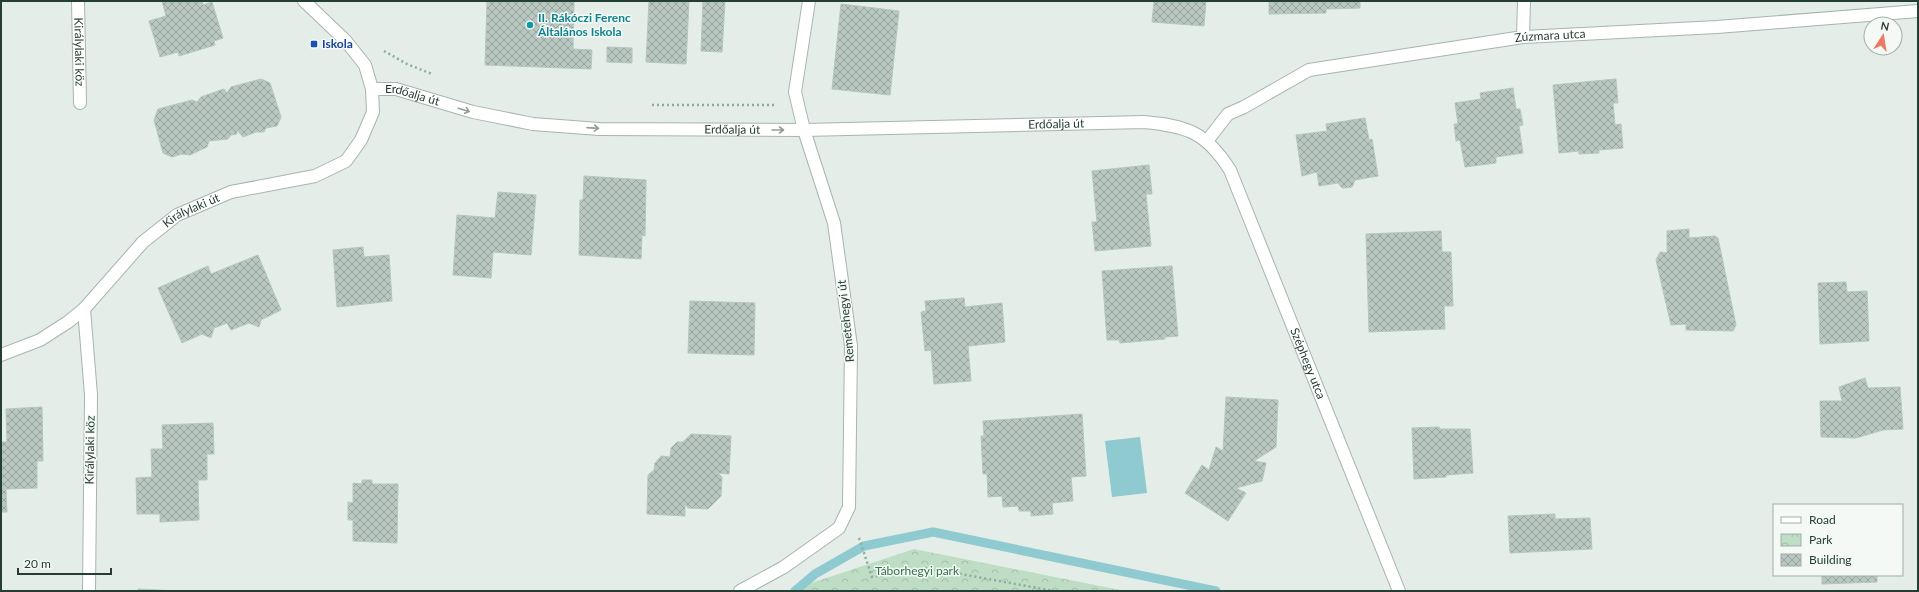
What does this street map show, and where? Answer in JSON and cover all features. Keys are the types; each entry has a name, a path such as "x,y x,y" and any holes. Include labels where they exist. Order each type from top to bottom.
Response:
{"street":[{"name":"Királylaki köz","path":"78,1 80,103"},
{"name":"Erdőalja út","path":"304,1 345,40 365,65 372,89 396,89 473,112 534,124 599,128 804,130 1144,122 1169,124 1190,130 1207,141"},
{"name":"Remetehegyi út","path":"740,591 784,567 839,528 849,507 851,346 834,224 804,130 795,92 809,1"},
{"path":"1523,38 1524,1"},
{"name":"Zúzmara utca","path":"1207,141 1228,114 1244,107 1309,70 1523,38 1716,27 1918,11"},
{"name":"Királylaki út","path":"1,355 40,340 68,322 84,309 142,242 177,215 231,192 315,176 346,161 361,140 373,112 372,89"},
{"name":"Széphegy utca","path":"1207,141 1219,153 1230,170 1399,591"},
{"name":"Királylaki köz","path":"84,309 91,395 89,591"}],"path":[{"path":"859,536 872,577 928,568 1054,591"}],"green space":[{"name":"Táborhegyi park","path":"914,549 1125,591 787,591"}],"water":[{"path":"1140,437 1147,493 1112,497 1105,441"}],"building":[{"path":"162,1 202,1 203,5 212,2 223,38 214,41 215,45 179,56 178,52 160,57 149,21 166,16"},
{"name":"II. Rákóczi Ferenc Általános Iskola","path":"487,1 574,1 573,49 592,50 591,69 485,65"},
{"path":"649,1 689,1 686,64 646,62"},
{"path":"703,1 725,1 722,52 701,51"},
{"path":"1154,1 1206,1 1204,26 1152,22"},
{"path":"1269,1 1360,1 1360,8 1326,9 1326,13 1269,14"},
{"path":"841,4 899,11 890,95 832,89"},
{"path":"607,47 632,48 632,63 607,62"},
{"path":"261,79 270,83 281,117 277,126 266,128 264,132 256,132 243,137 237,130 237,134 231,135 228,139 209,141 207,147 190,155 182,154 172,157 163,153 154,120 158,109 192,100 197,102 201,97 224,89 227,93 231,87"},
{"path":"1616,79 1618,103 1613,103 1615,125 1621,124 1623,148 1599,150 1599,153 1579,154 1579,151 1559,153 1553,85"},
{"path":"1513,88 1516,109 1520,109 1523,125 1519,126 1523,153 1496,157 1496,163 1465,167 1460,140 1456,141 1454,124 1458,124 1455,103 1481,99 1480,93"},
{"path":"1365,118 1369,140 1372,139 1378,176 1355,180 1352,187 1342,188 1338,183 1319,186 1317,172 1302,176 1296,135 1327,131 1326,124"},
{"path":"1149,165 1152,194 1146,194 1151,246 1095,251 1092,222 1097,222 1092,171"},
{"path":"584,176 646,180 645,236 642,235 641,259 579,255 580,200 583,200"},
{"path":"498,192 536,195 531,255 493,252 491,278 453,275 457,215 495,218"},
{"path":"1689,229 1689,238 1715,236 1718,238 1736,325 1733,331 1686,330 1686,324 1671,325 1656,260 1660,252 1667,253 1667,231"},
{"path":"1441,231 1442,252 1451,252 1453,306 1444,306 1445,329 1369,332 1366,234"},
{"path":"363,247 364,257 389,255 392,301 337,307 333,250"},
{"path":"258,255 281,310 261,320 259,327 249,323 231,330 227,323 214,328 211,338 202,334 182,343 158,288 208,266 211,274"},
{"path":"1172,266 1178,336 1165,337 1165,339 1120,343 1119,340 1107,340 1102,271"},
{"path":"1846,282 1847,292 1867,291 1869,341 1820,344 1818,283"},
{"path":"964,298 965,307 1002,303 1005,342 968,346 971,381 934,384 931,350 925,351 921,312 926,311 925,301"},
{"path":"690,301 755,303 754,355 688,353"},
{"path":"1865,378 1868,388 1900,387 1903,429 1883,430 1856,438 1821,437 1820,401 1842,401 1839,387"},
{"path":"1226,397 1278,400 1276,447 1254,461 1266,463 1262,481 1236,488 1246,493 1228,521 1185,493 1202,465 1209,470 1216,447 1223,451"},
{"path":"42,407 43,461 37,461 37,488 6,489 7,512 1,512 1,442 7,442 6,409"},
{"path":"1082,414 1086,476 1071,477 1073,501 1052,503 1053,514 1031,516 1031,511 1019,511 1018,506 1003,507 1002,496 988,497 987,474 983,474 981,436 984,436 983,421"},
{"path":"213,423 214,454 207,454 207,480 198,480 199,520 160,522 160,514 137,514 136,478 152,477 151,449 163,449 162,425"},
{"path":"1439,427 1440,429 1470,429 1473,473 1446,475 1446,477 1414,479 1412,428"},
{"path":"691,434 731,436 729,474 718,473 722,477 721,496 708,509 688,508 685,504 685,516 647,514 648,475 654,470 655,463 661,456 670,457 671,448 677,442 683,442"},
{"path":"362,480 372,480 372,484 398,484 397,543 353,541 353,520 348,520 348,502 353,503 353,483 362,484"},
{"path":"1555,514 1555,519 1590,518 1592,549 1510,553 1508,516"},
{"path":"1822,576 1877,576 1877,582 1822,584"},
{"path":"138,589 179,591 138,591"}],"waterway":[{"path":"795,591 815,574 864,546 933,532 1216,591"}],"place":[{"name":"II. Rákóczi Ferenc Általános Iskola","path":"530,25"},
{"name":"Iskola","path":"314,44"}]}
